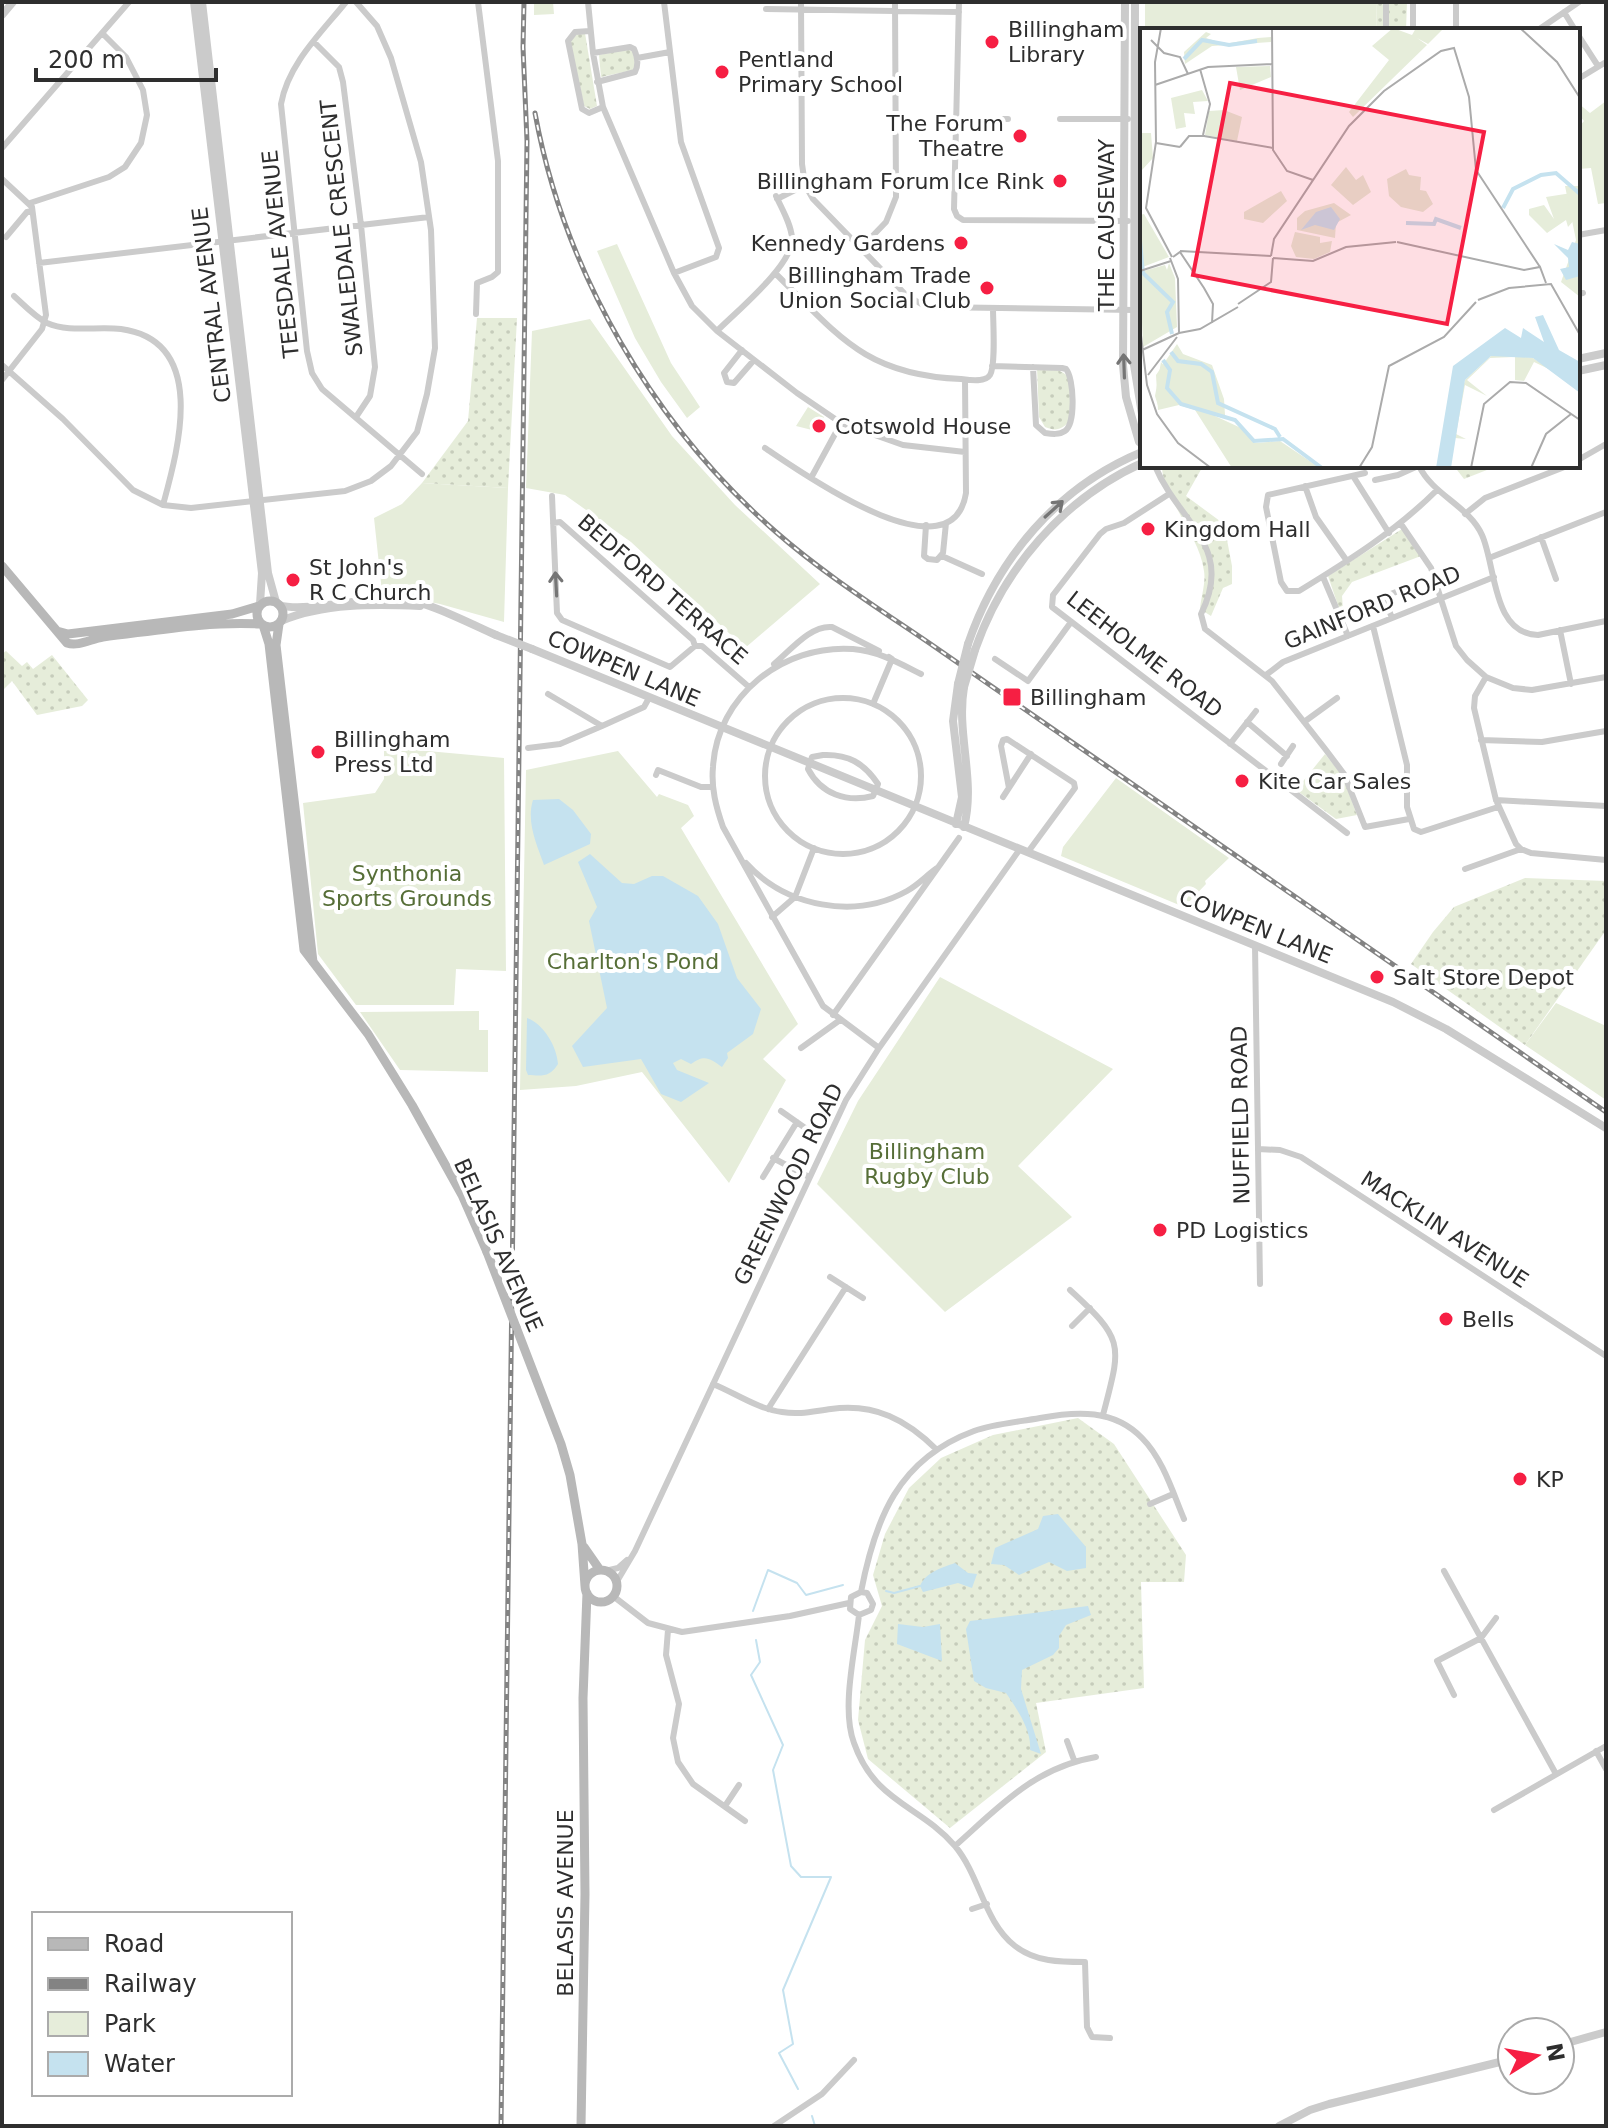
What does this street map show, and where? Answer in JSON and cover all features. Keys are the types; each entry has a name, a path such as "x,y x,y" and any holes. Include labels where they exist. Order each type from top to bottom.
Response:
{"main road":[{"path":"2,566 67,643 72,645 91,639 175,629 261,624 269,628 280,622"},
{"path":"57,631 68,634 232,614 268,600 278,603"},
{"name":"CENTRAL AVENUE","path":"278,603 283,615 276,645 304,950"},
{"name":"CENTRAL AVENUE","path":"259,605 256,614 269,644 313,963"},
{"name":"BELASIS AVENUE","path":"304,950 368,1034 462,1195 561,1444 582,1544 588,1557 602,1570"},
{"name":"BELASIS AVENUE","path":"581,2126 585,1894 582,1714 586,1590 582,1544"},
{"path":"585,1631 592,1609 609,1599 616,1583 602,1570 589,1575 586,1590 595,1600 609,1599"}],"street":[{"path":"2,15 13,2"},
{"path":"2,148 129,2"},
{"name":"CENTRAL AVENUE","path":"194,2 205,65 256,501 262,573 259,605"},
{"name":"CENTRAL AVENUE","path":"202,2 205,65"},
{"name":"TEESDALE AVENUE","path":"346,2 291,72 284,86 281,104 307,351 312,373 322,389 422,474"},
{"path":"2,365 63,419 133,490 163,505 191,508 345,491 371,481 402,455 417,432 435,348 429,217 421,162 391,58 377,26 356,2"},
{"path":"476,314 477,283 498,272 498,161 478,2"},
{"path":"588,2 597,82 603,107 674,273 692,306 717,331 841,423 903,445 965,452"},
{"path":"664,2 681,142 719,248 716,257 674,273"},
{"path":"861,248 886,222 896,197 895,2"},
{"path":"959,2 954,209 957,216 963,220 1135,221"},
{"name":"THE CAUSEWAY","path":"1125,2 1126,397 1140,443"},
{"name":"THE CAUSEWAY","path":"1135,2 1139,159 1135,221 1135,374 1140,403"},
{"path":"1386,2 1386,28"},
{"path":"1413,2 1413,28"},
{"path":"1456,2 1456,28"},
{"path":"1541,28 1579,2"},
{"path":"801,6 802,164 805,185 813,199 906,295 923,305 1135,310"},
{"path":"766,9 801,6 959,12"},
{"path":"1564,12 1574,28"},
{"path":"590,31 575,32 568,41 582,109 589,113 603,107"},
{"path":"6,237 31,207 109,177 125,167 141,143 147,115 143,90 126,57 102,33"},
{"path":"1580,37 1598,66"},
{"name":"SWALEDALE CRESCENT","path":"314,42 339,67 343,82 361,225 375,367 370,396 356,417"},
{"path":"593,53 630,47 637,58 635,72 597,82"},
{"path":"637,58 670,52"},
{"path":"1580,78 1606,62"},
{"path":"956,122 1008,119"},
{"path":"1060,119 1136,119"},
{"path":"1124,159 1139,159"},
{"path":"2,179 31,207 46,322 2,380"},
{"path":"717,331 787,260 792,241 791,229 777,198 805,185"},
{"path":"39,263 429,217"},
{"path":"1580,235 1606,230"},
{"path":"775,273 859,352 907,373 985,380 992,366 993,308"},
{"path":"14,296 46,322 70,328 122,329 138,334 152,342 170,361 178,378 181,397 181,431 163,505"},
{"path":"742,350 724,373 727,382 736,381 754,360"},
{"path":"1580,359 1606,353"},
{"path":"1580,371 1606,365"},
{"path":"992,366 1033,367 1062,368 1070,374 1072,419 1065,431 1045,433 1036,425 1033,367"},
{"path":"765,448 852,504 873,513 926,525 946,523 957,515 965,500 965,380"},
{"path":"811,478 841,423"},
{"path":"1580,459 1606,444"},
{"path":"960,825 962,797 953,721 986,596 1025,539 1053,509 1086,482 1140,453"},
{"path":"972,647 995,601 1034,545 1080,502 1140,464"},
{"path":"1156,468 1169,494 1201,536 1210,556 1210,596 1201,614 1205,629 1266,675 1304,722 1344,774 1365,827 1409,819"},
{"path":"1375,481 1414,468"},
{"path":"1420,468 1437,490 1480,531 1506,618 1515,629 1532,635 1606,621"},
{"path":"1465,514 1485,498 1550,469"},
{"path":"1365,473 1270,493 1265,500 1284,587 1294,593 1323,577 1401,524 1437,490"},
{"path":"1353,476 1389,533"},
{"path":"1305,486 1312,510 1347,561"},
{"name":"LEEHOLME ROAD","path":"1169,494 1124,523 1100,534 1053,595 1052,607 1347,833"},
{"path":"552,496 557,613 562,620 670,667 695,646"},
{"name":"CENTRAL AVENUE","path":"256,501 268,573 278,603"},
{"path":"1489,558 1606,512"},
{"name":"BEDFORD TERRACE","path":"553,523 560,522 693,640 695,646 702,646 749,687"},
{"path":"926,525 924,556 937,560 942,556 946,523"},
{"path":"1401,524 1424,555 1456,646 1486,677 1513,688 1532,690 1606,677"},
{"path":"1541,537 1556,581"},
{"path":"1025,539 1034,545"},
{"path":"942,556 982,575"},
{"path":"1323,577 1348,636"},
{"name":"GAINFORD ROAD","path":"1266,675 1283,662 1494,577"},
{"path":"1368,602 1396,592"},
{"path":"1384,597 1392,618"},
{"name":"COWPEN LANE","path":"278,603 296,607 356,604 425,607 532,649 1255,945 1423,1017 1606,1128"},
{"name":"COWPEN LANE","path":"280,622 300,614 356,604"},
{"path":"995,659 1028,681 1071,622"},
{"path":"1373,626 1407,765 1406,796 1409,819 1414,829 1421,832 1497,804 1606,806"},
{"path":"879,1048 823,1006 772,917 723,827 713,787 715,751 722,728 736,702 814,630 832,627 921,674"},
{"path":"1560,630 1571,684"},
{"path":"764,674 793,658 825,650 853,649 892,659"},
{"path":"873,704 892,659"},
{"path":"1486,677 1474,702 1481,740 1497,804 1521,849 1531,853 1606,860"},
{"path":"548,694 602,726"},
{"path":"1304,722 1338,697"},
{"path":"528,748 560,744 644,707 649,698"},
{"path":"832,699 873,704 892,715 914,742 922,778 916,807 903,827 875,848 840,854 814,848 788,833 770,805 765,776 771,748 783,726 810,706 832,699"},
{"path":"1230,744 1256,711"},
{"path":"1247,722 1287,756"},
{"path":"1481,740 1542,742 1606,731"},
{"path":"1003,797 1009,788 1031,754 1007,739 1001,743 1009,788"},
{"path":"1281,764 1293,746"},
{"name":"GREENWOOD ROAD","path":"616,1583 846,1100 879,1048 1024,851 1075,788 1074,783 1031,754"},
{"path":"809,763 812,757 845,756 870,772 878,784 876,791"},
{"name":"COWPEN LANE","path":"809,763 812,777 834,795 864,798 873,796 876,791"},
{"path":"656,775 658,770 701,787 713,787"},
{"path":"833,1015 959,838"},
{"path":"772,917 795,897 814,848"},
{"path":"1465,869 1521,849"},
{"path":"738,855 756,874 795,897 818,905 843,907 867,905 908,891 937,868"},
{"path":"908,891 915,900"},
{"name":"NUFFIELD ROAD","path":"1255,945 1260,1284"},
{"path":"800,1049 840,1020"},
{"path":"781,1111 808,1130"},
{"path":"763,1177 797,1122"},
{"name":"MACKLIN AVENUE","path":"1258,1149 1280,1150 1301,1157 1606,1356"},
{"path":"773,1158 809,1177"},
{"path":"830,1277 863,1298"},
{"path":"768,1409 846,1287"},
{"path":"1070,1290 1105,1323 1115,1346 1115,1370 1103,1415"},
{"path":"1072,1326 1090,1308"},
{"path":"713,1384 768,1409 800,1414 843,1408 875,1410 908,1425 937,1450"},
{"path":"861,1592 869,1546 888,1502 911,1473 937,1450 989,1427 1069,1413 1103,1415 1129,1427 1153,1451 1184,1519"},
{"path":"1150,1504 1173,1494"},
{"path":"602,1570 618,1568 630,1558"},
{"path":"1444,1571 1556,1774"},
{"path":"609,1599 648,1623 668,1630 693,1632 849,1603 855,1593 861,1592 872,1598 873,1604 871,1610 859,1615 854,1613 849,1603"},
{"path":"859,1615 849,1709 852,1741 864,1768 886,1794 932,1825 955,1846 973,1872 999,1929 1014,1945 1033,1957 1058,1962 1085,1962 1087,2027 1092,2037 1110,2038"},
{"path":"1454,1695 1437,1661 1481,1638 1496,1618"},
{"path":"668,1630 666,1655 679,1704 674,1730 675,1753 687,1777 745,1821"},
{"path":"1067,1741 1074,1760"},
{"path":"1494,1810 1606,1746"},
{"path":"1596,1751 1606,1769"},
{"path":"955,1846 1029,1781 1074,1760 1096,1757"},
{"path":"725,1806 739,1785"},
{"path":"972,1909 987,1904"},
{"path":"1576,2040 1606,2032"},
{"path":"774,2126 822,2094 854,2060"},
{"path":"1279,2126 1329,2104 1496,2063"}],"green space":[{"path":"534,2 553,2 554,14 534,15"},
{"path":"1145,2 1377,2 1376,28 1145,28"},
{"path":"1377,2 1407,2 1406,28 1376,28"},
{"path":"585,33 597,106 590,109 584,106 570,41 577,34"},
{"path":"628,49 633,52 633,70 601,77 599,55"},
{"path":"1606,101 1606,203 1598,204 1591,168 1580,169 1580,126 1584,121 1580,116 1580,105 1590,113"},
{"path":"617,244 671,363 700,407 687,418 635,338 597,251"},
{"path":"477,318 517,318 508,488 422,483 468,421"},
{"path":"590,319 672,436 735,505 820,584 745,648 631,542 565,495 526,488 532,331"},
{"path":"1037,368 1060,371 1070,381 1071,420 1059,429 1045,427 1039,417"},
{"path":"808,407 824,417 822,422 810,425 812,430 796,426"},
{"path":"1162,468 1202,468 1186,496 1224,524 1232,584 1223,588 1211,616 1200,609 1204,580 1201,558 1164,478"},
{"path":"1456,468 1492,468 1464,479"},
{"path":"422,483 508,488 504,622 382,592 374,518 402,504"},
{"path":"1402,529 1421,556 1352,582 1342,596 1344,623 1328,576"},
{"path":"6,651 22,666 27,662 33,669 52,655 88,700 82,706 37,715 12,681 2,691 2,654"},
{"name":"Synthonia Sports Grounds","path":"384,747 504,758 506,971 456,969 454,1005 356,1005 318,954 303,803 375,793 384,779"},
{"name":"Charlton's Pond","path":"618,751 657,797 659,794 688,805 694,816 681,828 798,1024 763,1059 786,1080 729,1183 642,1072 576,1086 520,1090 526,770"},
{"path":"1325,754 1342,775 1357,815 1336,819 1296,790"},
{"path":"1116,778 1229,858 1184,907 1061,856 1063,847"},
{"path":"1525,878 1606,881 1606,930 1525,1045 1411,964 1454,907"},
{"name":"Billingham Rugby Club","path":"940,977 1113,1069 1018,1166 1072,1217 945,1312 817,1184 858,1101"},
{"path":"1556,1003 1606,1026 1606,1100 1525,1045"},
{"path":"479,1011 479,1030 488,1030 488,1072 400,1070 360,1012"},
{"path":"1078,1418 1114,1444 1186,1555 1184,1582 1141,1582 1144,1688 1036,1703 1046,1752 950,1828 868,1759 858,1720 865,1640 882,1606 873,1575 885,1534 909,1488 941,1458 993,1435"}],"water":[{"path":"559,799 573,810 591,834 590,844 544,865 532,825 531,808 533,800"},
{"name":"Charlton's Pond","path":"590,854 622,883 634,884 652,876 663,876 698,896 718,924 737,978 761,1009 753,1034 727,1053 728,1058 722,1067 707,1058 691,1064 681,1059 673,1063 677,1070 709,1083 681,1102 661,1094 641,1059 583,1067 572,1046 607,1008 589,921 597,907 578,862"},
{"path":"527,1018 544,1031 555,1050 558,1064 546,1075 528,1075 526,1070"},
{"path":"1058,1514 1086,1547 1086,1568 1067,1571 1049,1562 1019,1575 1004,1565 991,1564 995,1548 1038,1529 1043,1516"},
{"path":"955,1563 968,1573 977,1574 972,1588 958,1583 923,1592 920,1586 926,1577"},
{"path":"1088,1606 1091,1615 1066,1625 1059,1636 1059,1648 1053,1655 1022,1670 1021,1689 1041,1754 1030,1750 1026,1728 1006,1693 974,1681 966,1629 970,1621"},
{"path":"898,1624 923,1627 940,1624 942,1661 897,1644"}],"waterway":[{"path":"753,1611 768,1570 797,1583 806,1595 843,1585"},
{"path":"886,1591 894,1593 920,1586"},
{"path":"756,1640 760,1662 751,1675 783,1745 773,1770 791,1866 801,1877 831,1877 783,1990 793,2044 779,2053 798,2089"},
{"path":"812,2116 815,2126"}],"railway":[{"path":"501,2126 527,141 524,2"},
{"path":"535,113 549,172 568,231 592,287 621,342 654,395 691,444 732,490 776,532 854,592 1606,1112"}],"place":[{"name":"Billingham Library","path":"992,42"},
{"name":"Pentland Primary School","path":"722,72"},
{"name":"The Forum Theatre","path":"1020,136"},
{"name":"Billingham Forum Ice Rink","path":"1060,181"},
{"name":"Kennedy Gardens","path":"961,243"},
{"name":"Billingham Trade Union Social Club","path":"987,288"},
{"name":"Cotswold House","path":"819,426"},
{"name":"Kingdom Hall","path":"1148,529"},
{"name":"St John's R C Church","path":"293,580"},
{"name":"Billingham","path":"1012,697"},
{"name":"Billingham Press Ltd","path":"318,752"},
{"name":"Kite Car Sales","path":"1242,781"},
{"name":"Salt Store Depot","path":"1377,977"},
{"name":"PD Logistics","path":"1160,1230"},
{"name":"Bells","path":"1446,1319"},
{"name":"KP","path":"1520,1479"}]}
